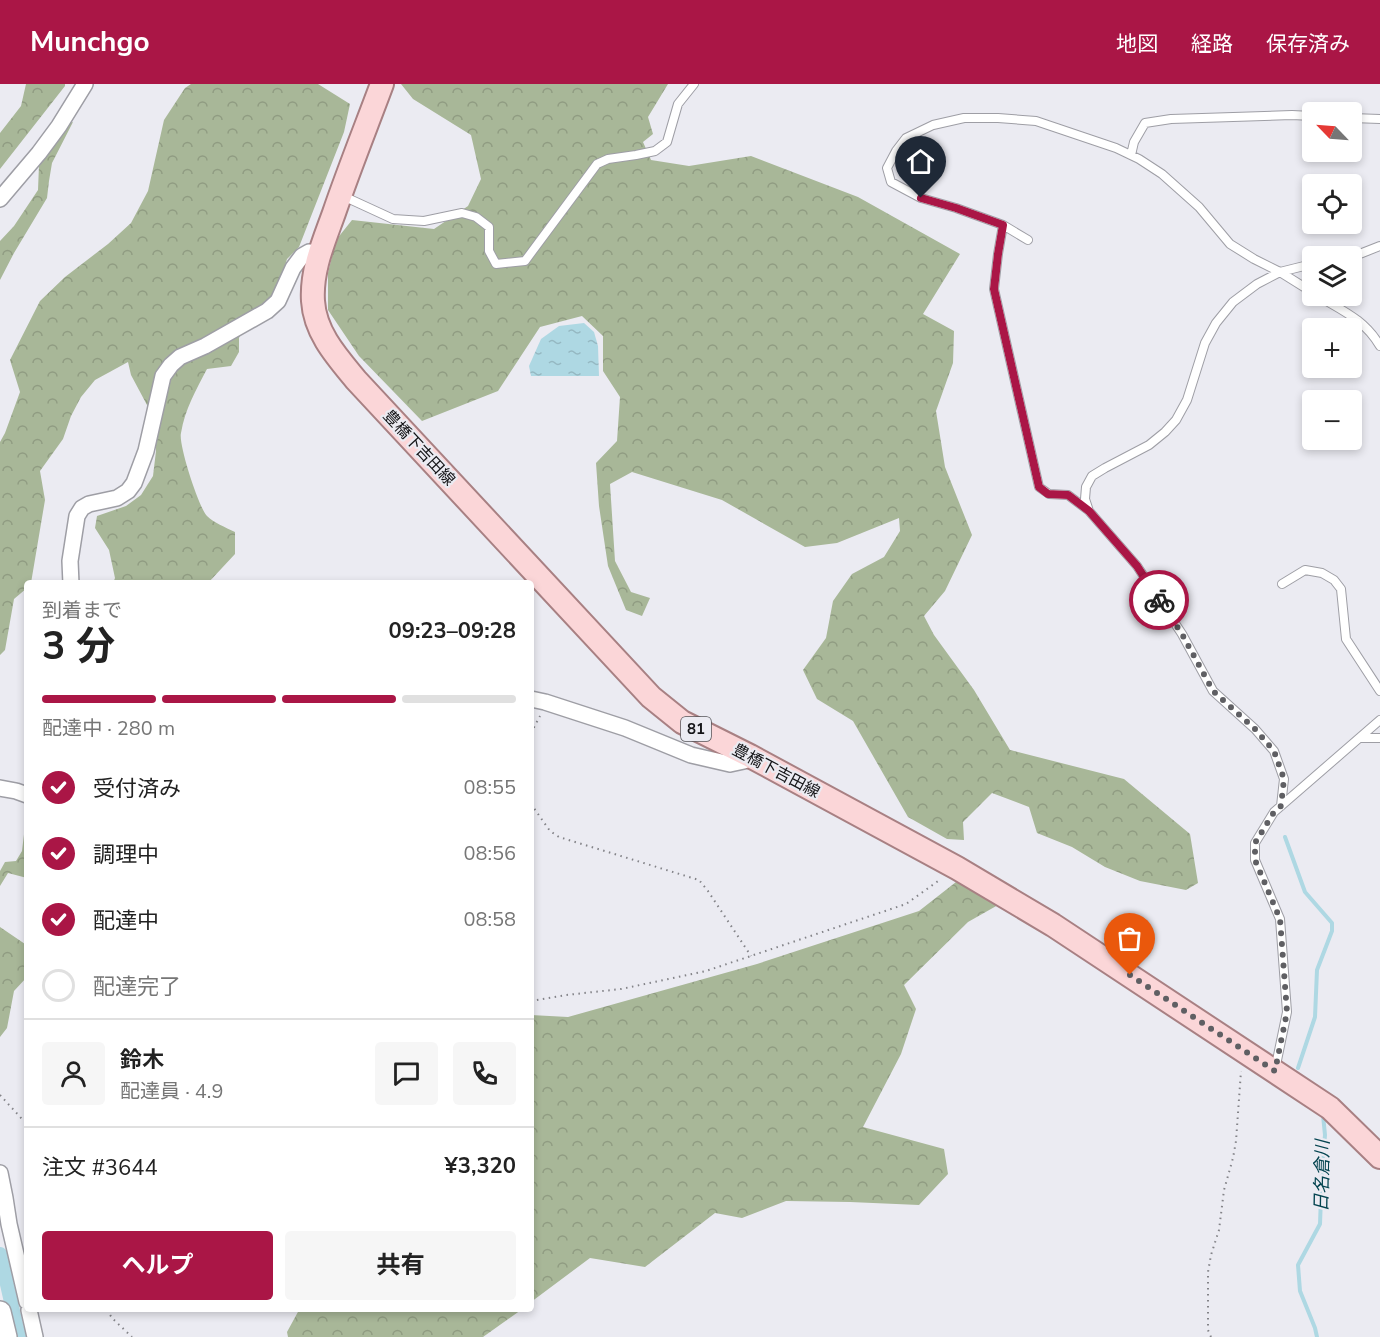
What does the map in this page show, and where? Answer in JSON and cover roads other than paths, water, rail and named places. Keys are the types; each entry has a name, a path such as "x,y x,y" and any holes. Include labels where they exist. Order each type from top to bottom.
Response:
{"main road":[{"name":"豊橋下吉田線","path":"382,84 340,194 314,277 313,303 320,331 356,380 651,697 682,722 750,756 957,868 1053,925 1330,1108 1380,1157"}],"street":[{"path":"0,198 39,153 85,84"},
{"path":"71,580 71,554 77,516 82,508 89,504 117,498 128,491 134,483 146,450 163,376 171,365 180,357 205,346 267,311 278,301 293,268 302,256 309,252 320,253"},
{"path":"538,701 625,728 691,755 730,764 744,761 750,756"},
{"path":"0,788 24,794"},
{"path":"0,1173 3,1199 24,1289"},
{"path":"29,1312 35,1337"}],"lane":[{"path":"340,194 393,219 424,221 462,213 476,217 489,227 489,251 496,264 525,261 597,164 608,159 655,151 667,142 678,104 694,84"},
{"path":"1131,155 1134,142 1145,123 1171,119 1302,116"},
{"path":"1028,240 1003,225 921,198 891,182 887,168 896,151 906,138 933,125 964,118 1036,121 1116,148 1162,174 1199,207 1230,244 1302,286"},
{"path":"1362,118 1380,119"},
{"path":"1003,225 994,289 1039,487 1048,494 1068,495 1089,511 1137,566 1182,634 1213,691 1255,729 1274,751 1284,779 1281,806"},
{"path":"1362,253 1380,246"},
{"path":"1089,511 1085,499 1086,487 1092,476 1149,445 1176,420 1187,400 1205,343 1216,323 1233,302 1257,284 1280,272 1302,266"},
{"path":"1335,306 1368,328 1380,346"},
{"path":"1282,584 1305,570 1322,573 1334,580 1341,589 1346,639 1380,691"},
{"path":"1275,1071 1287,1012 1280,919 1255,860 1255,843 1274,812 1380,720"},
{"path":"1360,738 1380,738"}],"water":[{"path":"584,323 594,332 598,346 599,376 531,376 529,366 541,339 559,326"}],"waterway":[{"name":"日名倉川","path":"1285,837 1305,892 1332,923 1332,931 1317,970 1315,1017 1298,1068"},
{"name":"日名倉川","path":"1317,1337 1300,1291 1298,1265 1320,1224 1325,1135 1323,1115"},
{"path":"0,1254 19,1337"}]}
